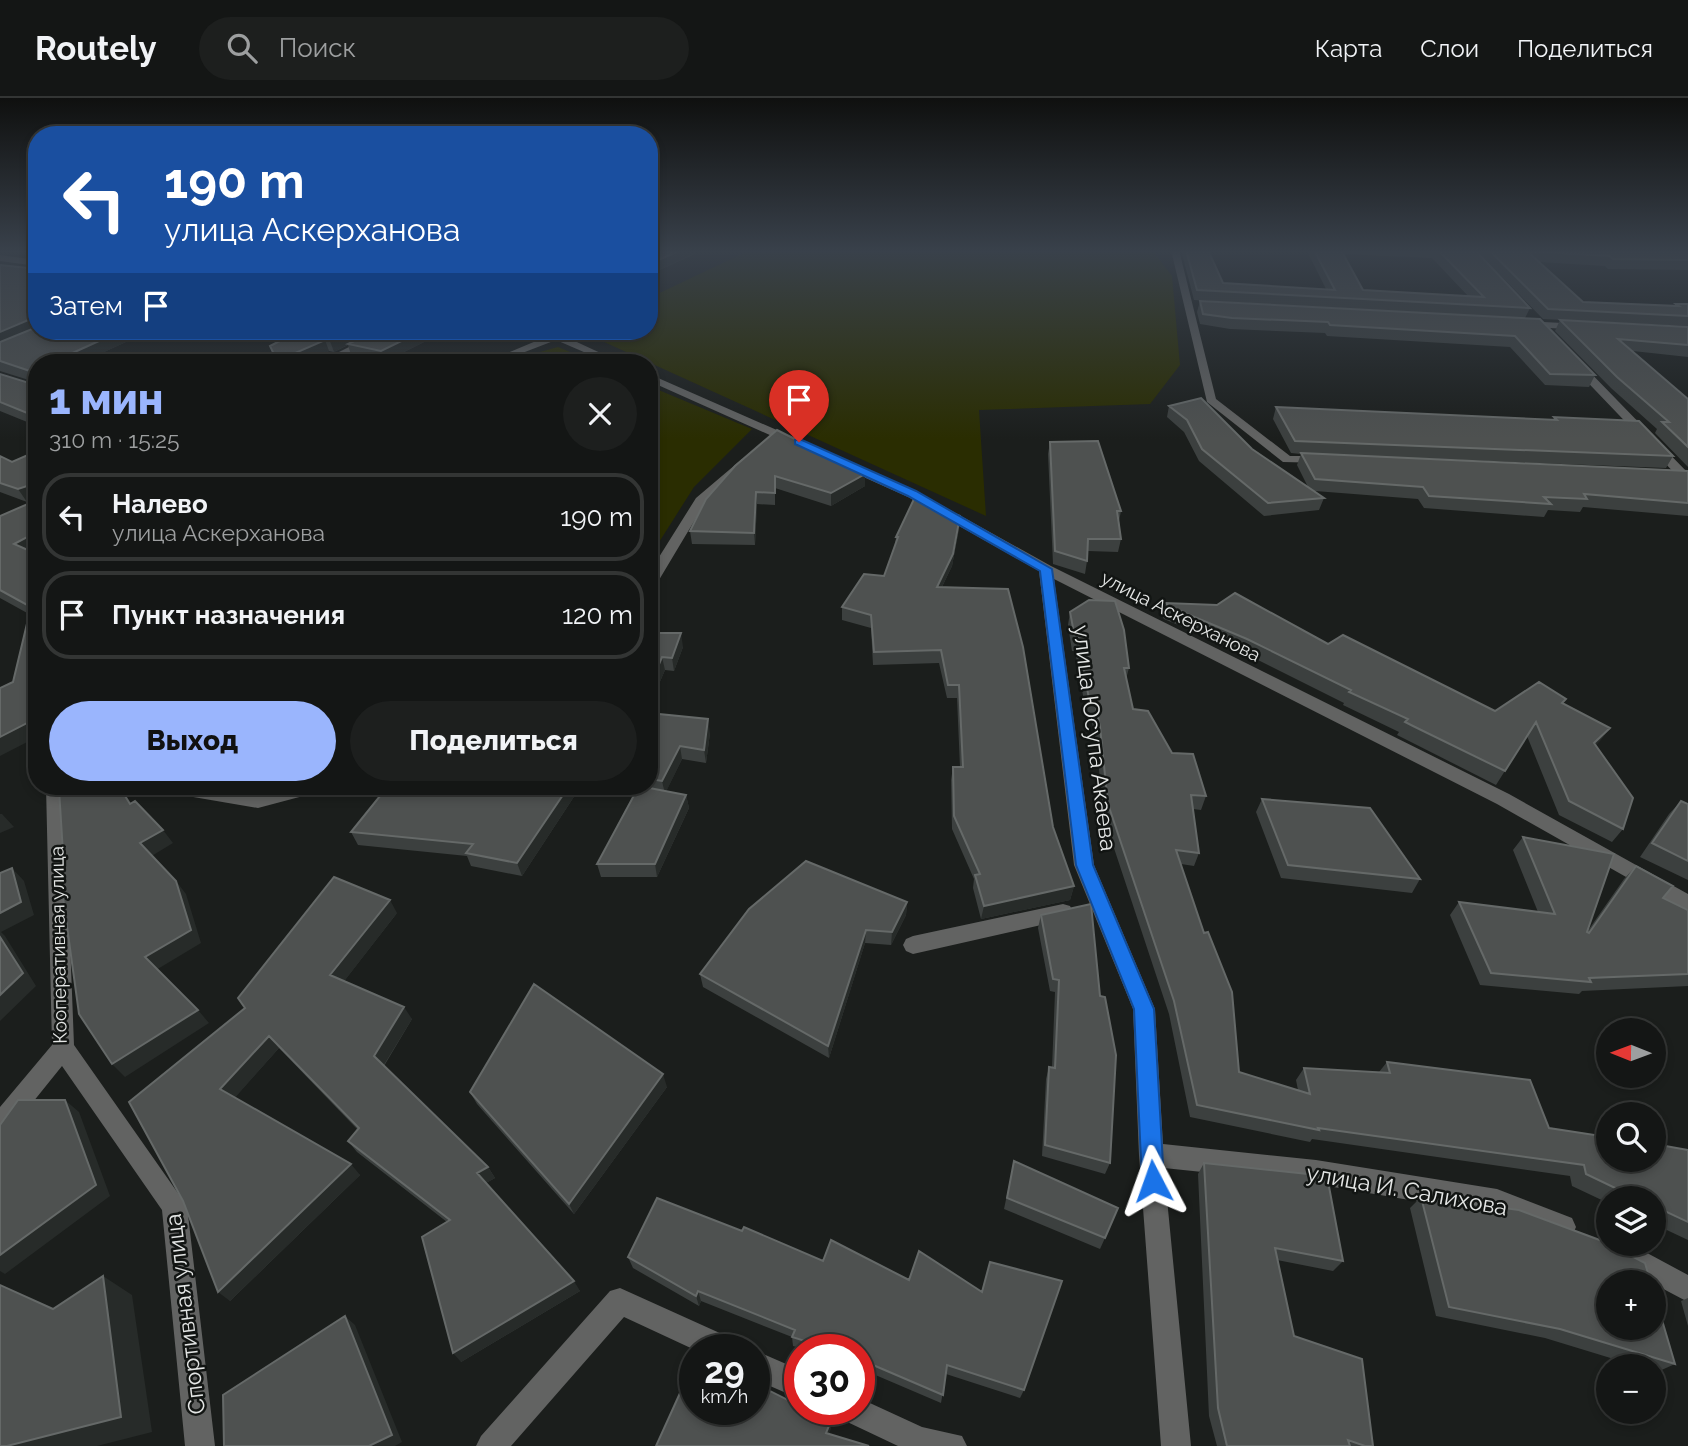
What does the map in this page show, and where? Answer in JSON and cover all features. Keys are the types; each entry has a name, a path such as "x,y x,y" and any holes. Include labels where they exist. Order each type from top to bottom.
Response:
{"street":[{"path":"1191,313 1211,400 1287,459 1328,460"},
{"path":"1530,316 1548,335"},
{"path":"1511,323 1593,327"},
{"path":"341,354 369,340"},
{"path":"511,354 547,340"},
{"path":"566,340 597,354"},
{"path":"1567,355 1686,477"},
{"name":"улица Аскерханова","path":"658,382 766,441 912,494 1046,569 1503,799 1688,904"},
{"path":"658,569 700,501 766,441"},
{"path":"1669,474 1686,477"},
{"name":"улица Юсупа Акаева","path":"1046,569 1084,865 1144,1009 1151,1155 1176,1446"},
{"name":"Кооперативная улица","path":"0,1125 63,1048 55,795"},
{"path":"224,795 258,800 279,795"},
{"path":"913,945 1102,903"},
{"name":"Спортивная улица","path":"63,1048 174,1206 200,1446"},
{"name":"улица И. Салихова","path":"1151,1155 1316,1172 1497,1202 1586,1235"},
{"path":"1627,1256 1688,1289"},
{"path":"491,1446 620,1301 691,1334"},
{"path":"875,1420 920,1441 952,1446"}],"green space":[{"path":"658,313 1175,313 1180,365 1150,404 979,410 986,516 658,367 658,354 630,354 600,340 658,340"},
{"path":"558,347 575,354 532,354"},
{"path":"658,390 752,429 694,487 658,544"}],"building":[{"path":"0,313 28,313 28,320 0,332"},
{"path":"1425,313 1540,319 1595,375 1550,374 1515,336 1203,314"},
{"path":"1626,313 1688,313 1688,316"},
{"path":"1560,320 1688,327 1688,345 1618,339 1688,399 1688,447 1662,422 1669,422 1617,377"},
{"path":"28,331 28,340 101,340 70,354 28,354 28,370 0,361 0,342"},
{"path":"282,340 325,340 293,354 274,354 270,346"},
{"path":"356,340 404,340 381,351 348,344"},
{"path":"0,374 28,383 28,413 0,402"},
{"path":"1201,398 1252,449 1324,498 1268,503 1202,449 1187,420 1169,406"},
{"path":"1276,407 1557,420 1554,417 1639,421 1673,456 1295,441"},
{"path":"777,430 865,474 831,493 775,476 775,493 756,492 754,533 690,531 706,499 735,466"},
{"path":"1098,441 1121,511 1117,511 1121,539 1088,539 1087,561 1055,551 1050,442"},
{"path":"1301,453 1688,471 1688,503 1584,494 1587,499 1544,497 1551,504 1429,496 1423,487 1315,479"},
{"path":"28,455 28,486 18,489 0,483 0,456 12,462"},
{"path":"914,499 960,516 953,554 937,587 1008,589 1023,647 1053,827 1074,886 984,906 975,875 980,874 954,816 953,767 963,767 959,685 948,685 941,650 874,652 871,615 842,607 864,574 884,576 896,537"},
{"path":"28,504 28,537 14,544 28,550 28,605 0,590 0,516"},
{"path":"1235,593 1328,644 1343,635 1495,711 1539,682 1566,699 1562,703 1610,728 1594,743 1633,798 1623,829 1569,801 1536,722 1505,771 1405,722 1408,719 1349,692 1351,690 1166,603 1217,605"},
{"path":"1089,600 1115,601 1124,630 1129,668 1124,668 1133,709 1148,711 1172,753 1193,754 1206,796 1191,795 1199,853 1176,850 1204,933 1208,932 1232,992 1239,1072 1310,1094 1304,1068 1390,1073 1387,1062 1530,1080 1549,1128 1596,1135 1596,1172 1666,1172 1666,1146 1688,1150 1688,1222 1666,1212 1666,1186 1611,1186 1586,1174 1584,1165 1318,1128 1319,1130 1197,1105 1174,1001 1108,804 1100,727 1094,699 1089,699 1078,638 1075,638 1070,612"},
{"path":"28,620 28,723 0,737 0,688 13,682"},
{"path":"658,633 681,633 672,658 662,657 658,667"},
{"path":"658,714 708,719 704,750 680,746 662,781 658,780"},
{"path":"658,790 686,795 655,864 597,864 634,795 658,795"},
{"path":"59,795 124,795 130,804 135,801 163,830 140,843 176,881 191,930 145,957 198,1010 112,1064 79,1014 58,850 63,853"},
{"path":"381,795 563,795 517,863 466,853 473,844 351,832"},
{"path":"1262,799 1370,808 1420,879 1288,865"},
{"path":"1681,801 1688,804 1688,861 1652,843"},
{"path":"1523,837 1614,854 1587,932 1589,933 1636,866 1673,886 1663,898 1688,910 1688,974 1589,978 1591,982 1491,973 1459,902 1555,914"},
{"path":"806,861 907,902 892,932 866,930 828,1046 700,974 749,909"},
{"path":"12,868 21,902 0,913 0,873"},
{"path":"334,877 390,900 330,975 404,1007 374,1056 488,1167 477,1173 574,1281 453,1353 422,1237 450,1220 348,1141 359,1128 269,1036 220,1089 351,1164 218,1292 183,1201 129,1102 245,1008 238,998"},
{"path":"1091,904 1100,996 1105,997 1116,1055 1110,1163 1045,1145 1049,1067 1055,1068 1059,980 1053,979 1041,915"},
{"path":"0,937 23,973 0,995"},
{"path":"534,984 663,1074 569,1204 470,1092"},
{"path":"18,1100 65,1100 96,1185 0,1255 0,1125"},
{"path":"1014,1161 1118,1208 1105,1238 1007,1198"},
{"path":"1204,1163 1327,1176 1343,1261 1275,1248 1294,1336 1362,1359 1373,1446 1348,1440 1350,1446 1227,1446 1218,1408"},
{"path":"1421,1197 1519,1210 1596,1239 1596,1256 1632,1256 1645,1263 1647,1270 1596,1270 1596,1340 1560,1329 1449,1307"},
{"path":"657,1198 742,1231 744,1227 823,1261 831,1240 909,1280 919,1251 982,1292 990,1262 1062,1281 1024,1390 947,1365 943,1395 875,1366 875,1334 793,1334 795,1330 698,1291 696,1296 628,1257"},
{"path":"103,1276 121,1417 0,1446 0,1285 53,1309"},
{"path":"345,1316 392,1435 369,1446 224,1446 223,1395"},
{"path":"1666,1334 1675,1364 1666,1361 1666,1354 1642,1354 1596,1340 1666,1340"},
{"path":"770,1391 784,1398 784,1425 829,1425 826,1433 869,1446 656,1446 679,1395 679,1425 770,1425"}],"route":[{"path":"799,442 912,494 1046,569 1084,865 1144,1009 1153,1181"}]}
